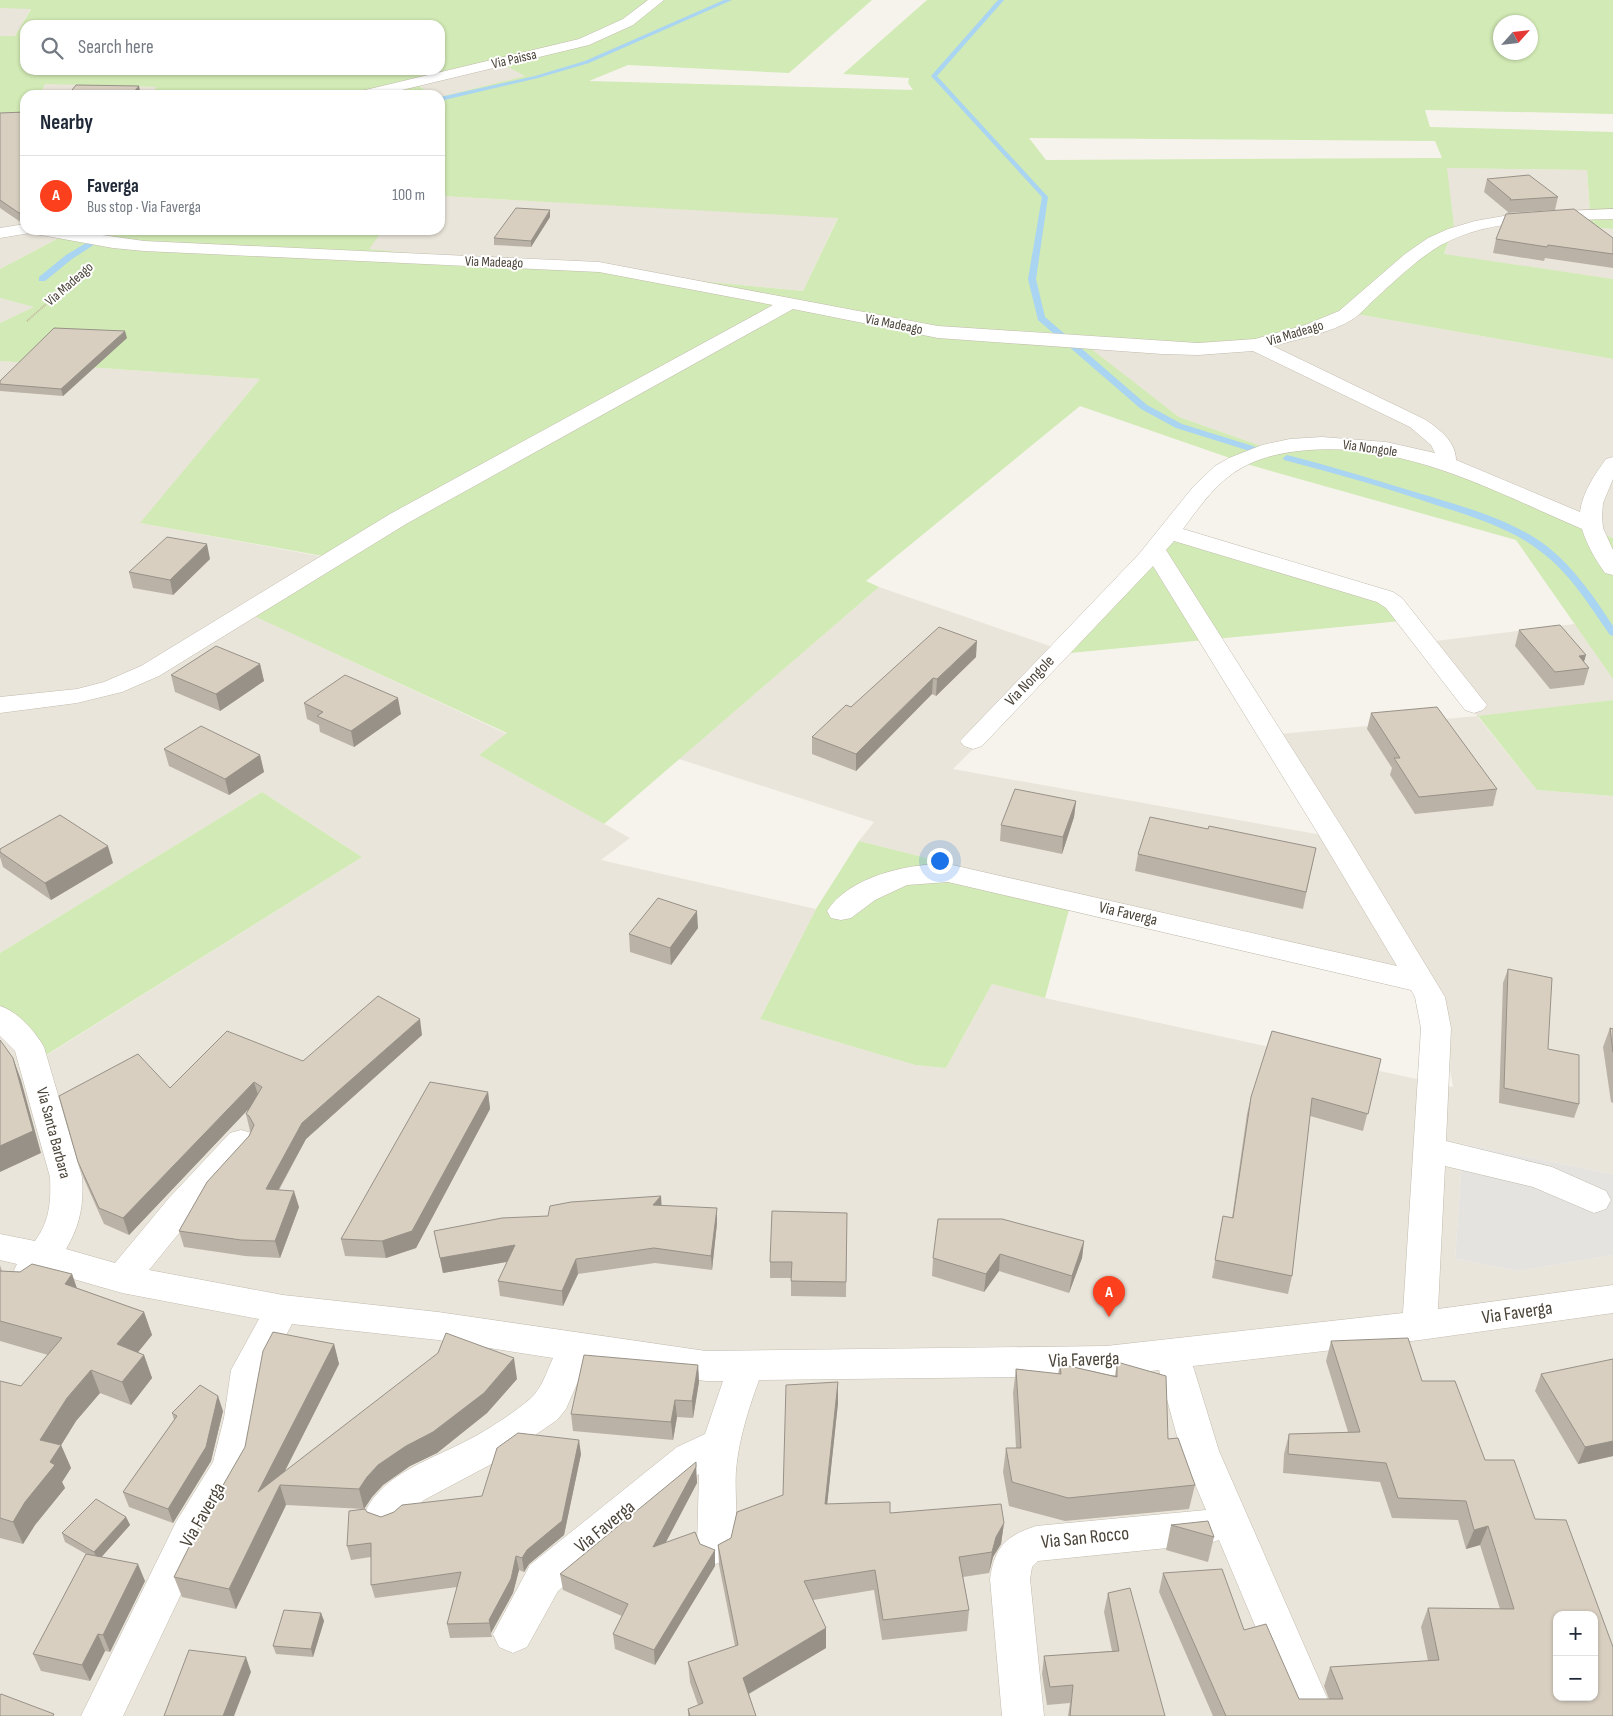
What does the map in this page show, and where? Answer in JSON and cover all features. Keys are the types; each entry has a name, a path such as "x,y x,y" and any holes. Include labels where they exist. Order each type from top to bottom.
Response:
{"street":[{"name":"Via Paissa","path":"383,90 584,42 622,25 657,0"},
{"name":"Via Madeago","path":"68,235 144,246 599,267 938,332 1198,349 1256,345 1312,329 1346,315 1423,249 1451,234 1481,225 1519,218 1613,214"},
{"path":"0,233 20,230"},
{"path":"0,705 77,696 113,686 150,671 398,519 789,304"},
{"path":"1256,345 1417,423 1430,433 1445,450 1447,458 1445,464"},
{"name":"Via Nongole","path":"973,741 1161,541 1199,492 1219,474 1235,463 1254,454 1279,446 1307,443 1354,445 1400,452 1471,472 1591,525"},
{"path":"1613,463 1595,491 1591,507 1591,525 1597,542 1613,568"},
{"path":"1161,541 1385,597 1394,603 1474,704"},
{"path":"1161,541 1430,998 1436,1028 1431,1150 1420,1326"},
{"name":"Via Faverga","path":"841,911 857,897 896,878 930,871 948,873 1422,982"},
{"name":"Via Santa Barbara","path":"0,1017 29,1047 66,1177 68,1196 66,1214 58,1235 32,1269"},
{"path":"122,1279 181,1207 240,1142"},
{"path":"1431,1150 1540,1176 1594,1200"},
{"name":"Via Faverga","path":"0,1247 32,1269 122,1279 283,1309 438,1326 706,1366 1106,1361 1420,1326 1613,1299"},
{"name":"Via Faverga","path":"102,1716 190,1534 231,1466 242,1418 249,1370 283,1309"},
{"path":"384,1512 411,1488 486,1449 544,1410 553,1398 576,1346"},
{"path":"1172,1354 1200,1451 1314,1716"},
{"path":"716,1546 717,1482 721,1444 747,1365"},
{"name":"Via Faverga","path":"513,1634 544,1578 690,1459 721,1444"},
{"name":"Via San Rocco","path":"1023,1716 1010,1579 1011,1568 1015,1559 1025,1546 1036,1543 1231,1524"}],"path":[{"name":"Via Madeago","path":"27,321 91,264"}],"shaded area":[{"path":"0,8 31,8 24,20 20,20 20,27 15,36 0,36"},
{"path":"504,65 526,76 445,96 445,90 425,90 417,84"},
{"path":"45,84 158,87 155,90 42,90"},
{"path":"20,118 20,235 65,235 0,269 0,119"},
{"path":"1446,168 1587,170 1591,227 1613,229 1613,279 1444,255 1454,226"},
{"path":"445,196 838,217 803,291 368,249 379,235 445,235"},
{"path":"0,298 35,307 0,323"},
{"path":"1356,314 1613,359 1613,538 1475,482 1264,447 1179,417 1089,348"},
{"path":"0,361 260,379 141,523 340,560 253,615 507,734 479,755 630,838 601,860 816,909 760,1019 915,1065 946,1068 992,984 1045,998 1453,1087 1436,987 859,841 874,822 679,759 879,587 1070,653 953,769 1344,839 1280,734 1477,716 1419,643 1575,624 1613,679 1613,700 1478,717 1537,790 1613,796 1613,1174 1463,1144 1455,1259 1518,1271 1613,1255 1613,1716 0,1716 0,1021 44,1057 362,857 262,792 0,953"},
{"path":"1463,1144 1613,1174 1613,1255 1518,1271 1455,1259"}],"green space":[{"path":"0,0 872,0 789,73 628,65 589,81 913,90 908,83 909,78 843,74 927,0 1613,0 1613,114 1425,110 1430,127 1613,132 1613,229 1591,227 1587,170 1447,168 1454,226 1444,254 1613,279 1613,359 1356,314 1239,351 1090,348 1179,417 1264,447 1342,449 1405,458 1475,482 1613,538 1613,679 1516,540 1250,465 1080,406 866,581 879,587 604,824 479,755 507,733 252,615 339,559 140,523 260,379 0,361 0,323 34,307 0,298 0,269 65,235 379,235 369,249 803,291 838,218 445,196 445,96 525,76 504,65 418,85 425,90 154,90 157,87 45,84 42,90 20,90 20,118 0,119 0,36 15,36 20,28 20,75 445,75 445,20 24,20 31,9 0,8","holes":["1029,138 1435,141 1442,158 1046,160"]},
{"path":"1178,534 1377,595 1401,621 1070,653"},
{"path":"1613,700 1613,796 1537,790 1478,716"},
{"path":"262,792 362,857 43,1057 0,1021 0,953"},
{"path":"859,841 1073,895 1045,998 992,984 946,1068 915,1065 760,1019 816,909"}],"building":[{"path":"76,85 139,86 135,90 72,90"},
{"path":"20,112 20,213 0,200 0,113"},
{"path":"1529,175 1558,197 1510,200 1487,179"},
{"path":"516,208 550,210 531,241 494,238"},
{"path":"1574,209 1613,238 1613,254 1496,239 1506,214"},
{"path":"54,328 125,331 61,389 0,384 0,381"},
{"path":"167,537 207,544 170,580 129,572"},
{"path":"1560,625 1586,655 1579,656 1589,668 1555,672 1519,630"},
{"path":"939,627 977,641 937,679 933,678 856,754 812,737 846,705 851,707"},
{"path":"216,646 260,664 216,694 171,675"},
{"path":"345,675 398,698 351,731 317,716 323,712 304,703"},
{"path":"1437,707 1497,789 1419,797 1394,758 1400,758 1371,713"},
{"path":"201,726 260,755 225,779 164,749"},
{"path":"1015,789 1076,801 1063,837 1001,825"},
{"path":"60,815 108,846 45,883 0,852 0,849"},
{"path":"1150,817 1208,829 1209,826 1316,848 1306,892 1138,854"},
{"path":"658,898 697,911 670,948 629,934"},
{"path":"1508,969 1552,978 1548,1049 1579,1055 1579,1104 1504,1088"},
{"path":"378,996 420,1019 302,1123 266,1189 294,1191 275,1241 241,1240 179,1231 207,1182 249,1136 254,1125 246,1114 262,1087 254,1082 123,1218 99,1208 78,1162 59,1096 138,1054 170,1088 227,1031 303,1061"},
{"path":"1610,1028 1613,1029 1613,1052"},
{"path":"1272,1031 1381,1059 1368,1114 1312,1098 1292,1276 1215,1260 1223,1216 1233,1218 1251,1097"},
{"path":"0,1040 13,1058 33,1131 0,1146"},
{"path":"430,1082 488,1092 412,1231 382,1241 341,1239"},
{"path":"661,1196 653,1205 717,1208 711,1256 654,1248 576,1259 562,1291 498,1281 515,1245 440,1258 434,1231 502,1218 548,1216 550,1206 571,1202"},
{"path":"772,1211 847,1213 846,1282 791,1281 792,1262 770,1262"},
{"path":"938,1219 1002,1219 1084,1241 1072,1276 1000,1254 986,1274 933,1258"},
{"path":"32,1264 72,1274 65,1284 144,1312 117,1344 144,1355 122,1382 91,1370 67,1398 40,1440 61,1445 50,1462 55,1465 25,1502 13,1522 0,1518 0,1381 21,1386 62,1338 0,1321 0,1271 20,1272"},
{"path":"273,1332 334,1344 258,1492 438,1353 446,1333 514,1358 484,1393 433,1432 406,1446 378,1465 359,1489 280,1485 229,1589 174,1577 199,1527 245,1447 263,1351"},
{"path":"1408,1338 1422,1381 1455,1381 1485,1460 1514,1460 1535,1519 1566,1520 1613,1647 1613,1716 1226,1716 1163,1573 1222,1569 1244,1630 1266,1624 1299,1699 1343,1699 1330,1667 1439,1660 1428,1608 1514,1609 1488,1526 1474,1530 1466,1501 1398,1498 1386,1463 1288,1454 1289,1434 1360,1432 1331,1341"},
{"path":"584,1355 698,1365 692,1401 675,1400 671,1422 571,1414"},
{"path":"1613,1359 1613,1441 1585,1447 1541,1374"},
{"path":"1117,1362 1166,1376 1168,1439 1178,1438 1195,1485 1068,1498 1012,1482 1006,1448 1021,1448 1016,1369 1061,1374 1060,1364 1117,1377"},
{"path":"838,1382 825,1504 890,1502 890,1513 1001,1504 1004,1523 996,1537 992,1552 959,1557 969,1610 883,1620 875,1570 804,1581 826,1628 743,1678 756,1716 690,1716 688,1709 703,1703 688,1662 738,1645 718,1545 731,1538 737,1512 783,1495 786,1385"},
{"path":"200,1385 218,1396 206,1447 168,1509 123,1492 177,1416 172,1413"},
{"path":"518,1433 579,1440 562,1521 527,1550 522,1558 516,1556 511,1579 489,1620 490,1623 447,1624 461,1572 371,1585 371,1543 347,1546 349,1511 365,1509 367,1512 381,1517 394,1512 402,1505 482,1496 497,1448"},
{"path":"696,1462 696,1467 653,1547 695,1532 700,1544 715,1550 654,1650 613,1634 628,1604 560,1574"},
{"path":"96,1499 126,1517 94,1552 62,1533"},
{"path":"1208,1521 1214,1537 1171,1525"},
{"path":"86,1554 138,1564 103,1635 98,1634 82,1665 33,1654"},
{"path":"1130,1588 1165,1716 1070,1716 1073,1685 1050,1687 1044,1656 1119,1651 1108,1593"},
{"path":"284,1610 321,1613 311,1649 273,1646"},
{"path":"189,1650 246,1657 223,1716 164,1716"},
{"path":"1,1694 54,1714 53,1716 0,1716"}],"waterway":[{"path":"445,98 536,77 587,62 729,0"},
{"path":"1001,0 934,76 1045,197 1032,279 1041,318 1144,407 1179,426 1256,450"},
{"path":"42,279 69,257 105,235"},
{"path":"1287,458 1425,498 1496,522 1512,530 1544,549 1566,569 1588,596 1613,633"}],"place":[{"name":"Faverga","path":"1109,1317"}]}
